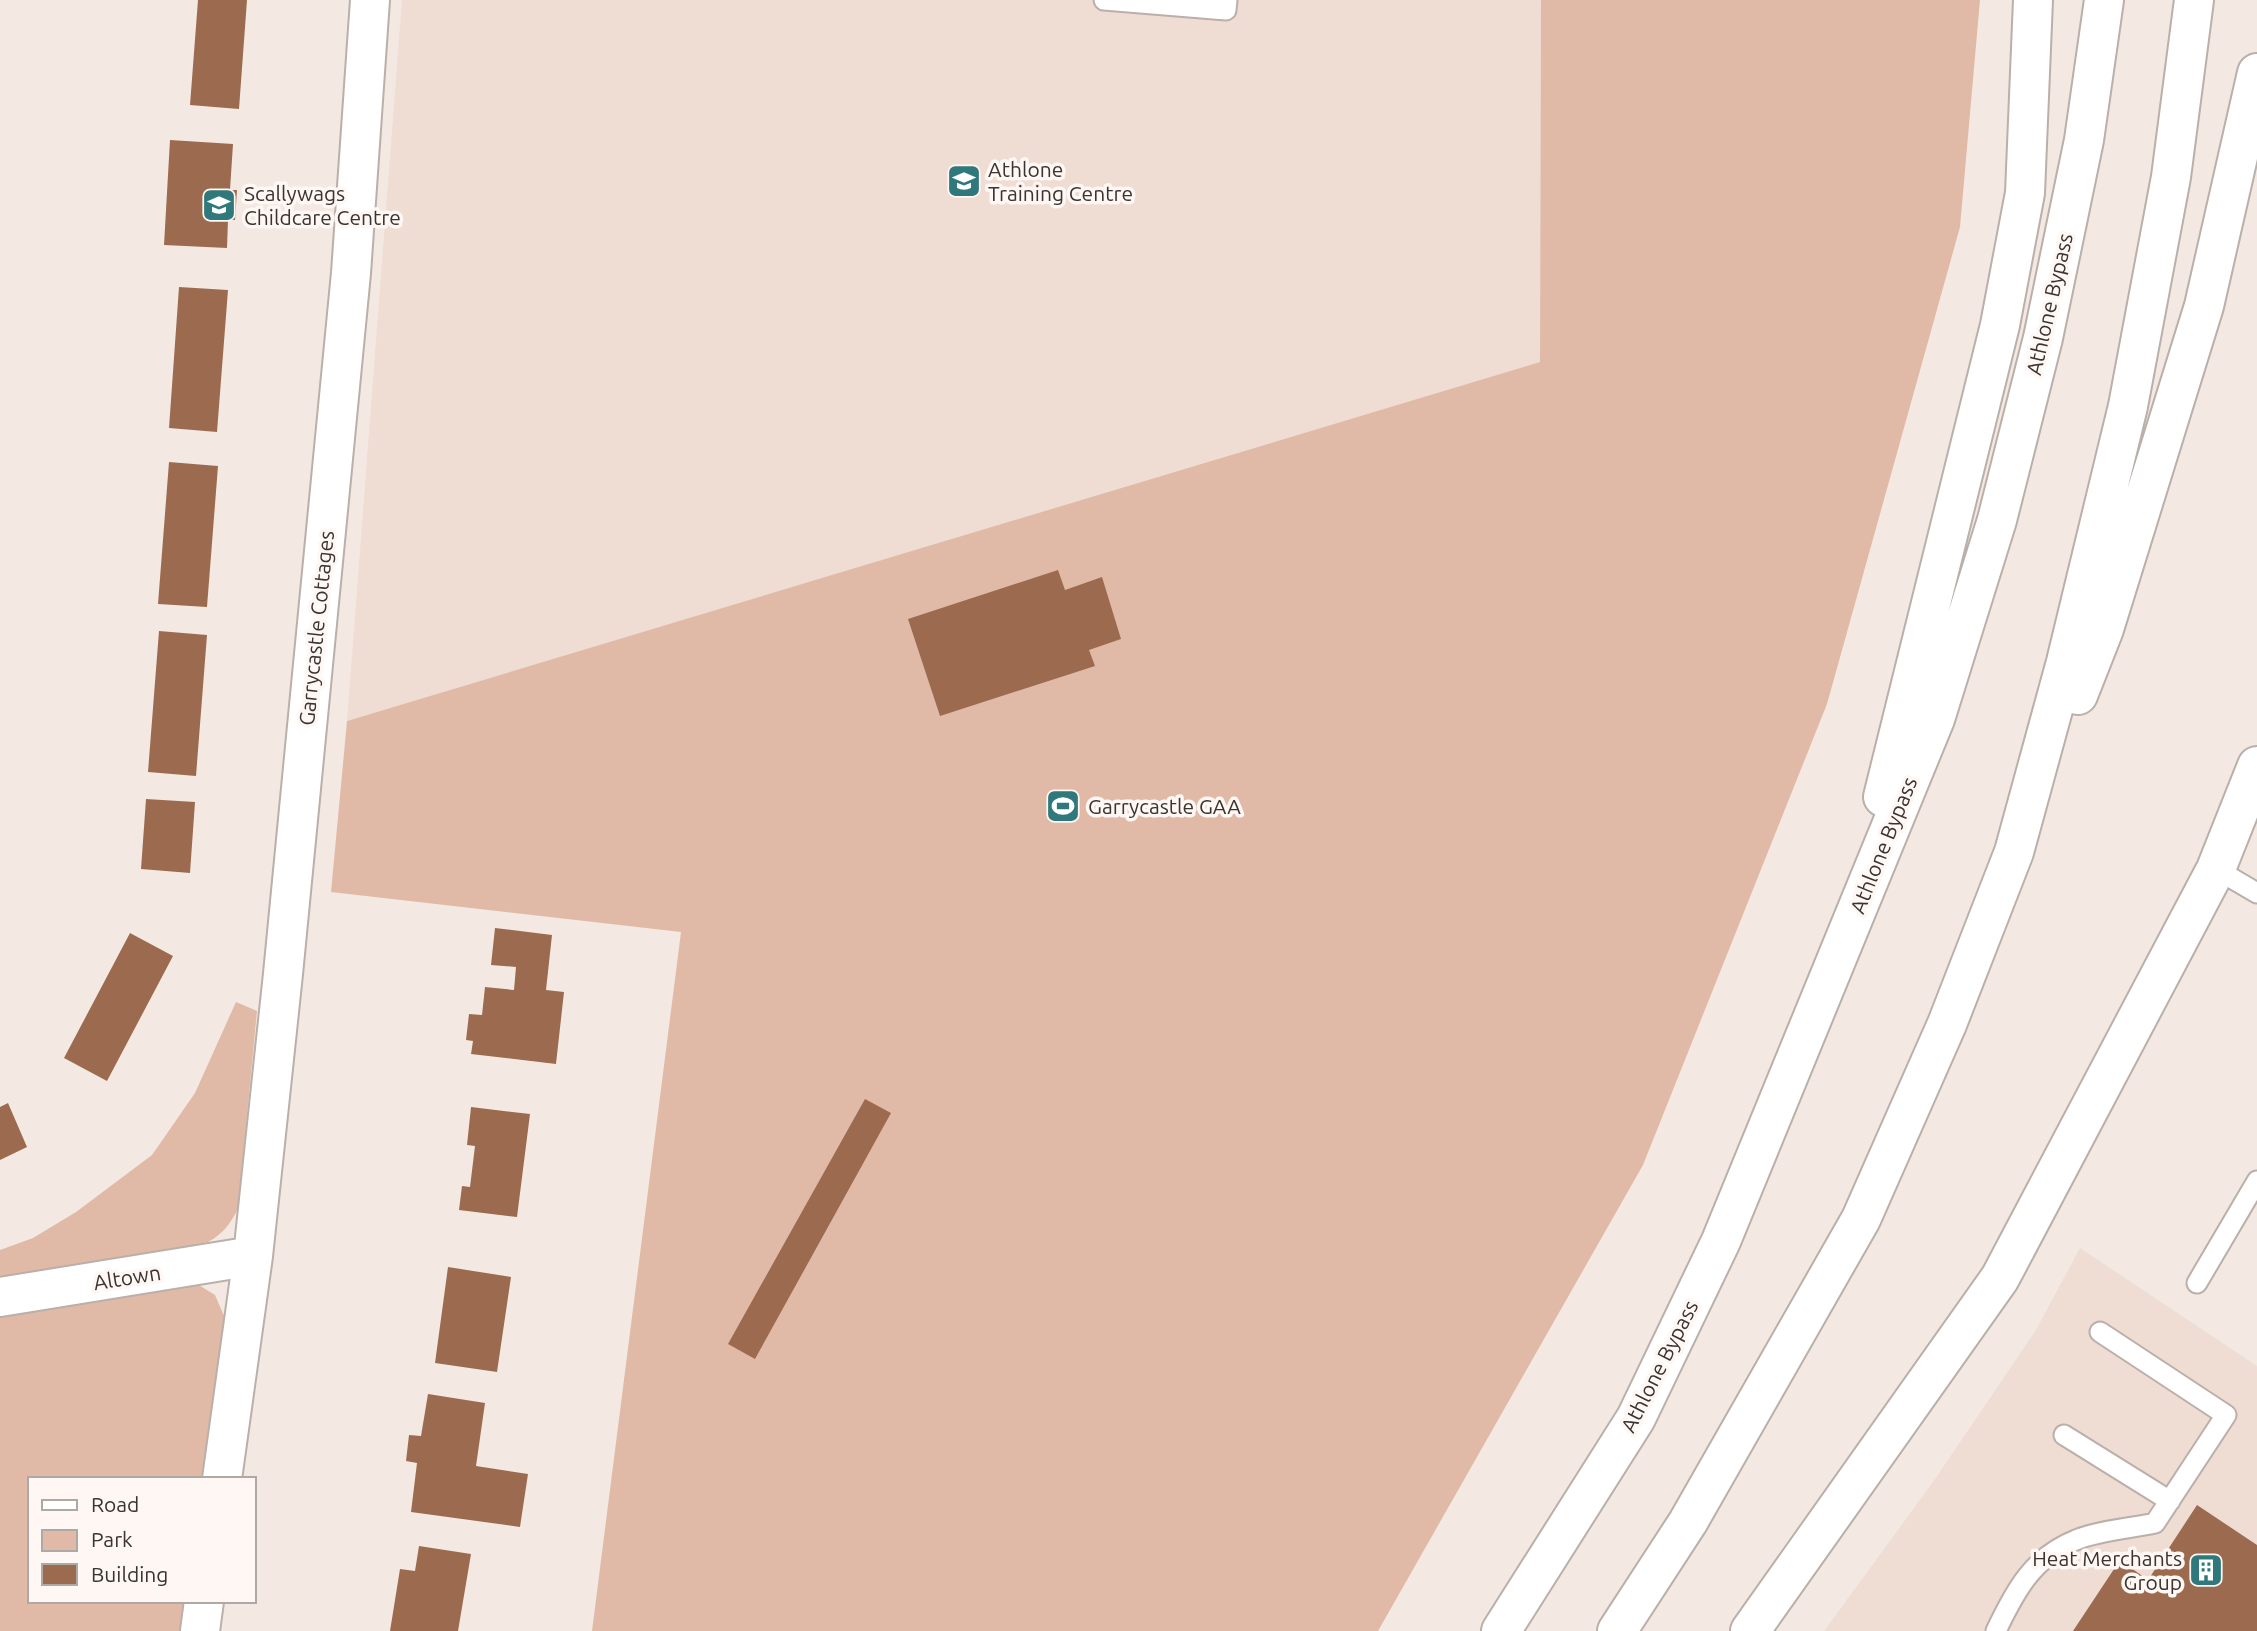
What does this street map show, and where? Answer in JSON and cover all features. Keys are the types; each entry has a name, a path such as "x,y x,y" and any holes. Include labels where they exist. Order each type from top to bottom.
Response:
{"main road":[{"name":"Garrycastle Cottages","path":"222,1477 253,1256 336,440 370,0"},
{"path":"1860,901 1895,743 2000,325 2025,193 2033,0"},
{"name":"Athlone Bypass","path":"1501,1631 1642,1406 1721,1241 1935,719 1997,520 2043,338 2084,140 2104,0"},
{"path":"2014,852 2066,662 2128,406 2171,177 2194,0"},
{"path":"1617,1631 1688,1522 1861,1219 1947,1024 2104,629 2203,306 2257,72"},
{"path":"1750,1631 2000,1278 2216,870 2257,766"},
{"name":"Altown","path":"0,1297 253,1256"},
{"path":"200,1631 204,1603"}],"lane":[{"path":"1104,0 1226,10 1227,0"},
{"path":"2216,870 2257,893"},
{"path":"2197,1283 2257,1181"},
{"path":"1996,1631 2014,1594 2039,1561 2076,1539 2155,1523 2226,1415 2101,1332"},
{"path":"2064,1435 2169,1501"}],"shaded area":[{"name":"Athlone Training Centre","path":"402,0 1541,0 1540,362 347,721"},
{"name":"Heat Merchants Group","path":"2080,1248 2257,1366 2257,1631 1824,1631 1933,1482 2036,1330"}],"green space":[{"name":"Garrycastle GAA","path":"1541,0 1980,0 1960,227 1827,704 1643,1165 1378,1631 592,1631 681,932 331,892 347,721 1540,362"},
{"path":"236,1002 257,1011 238,1209 226,1228 208,1242 0,1283 0,1250 33,1238 76,1212 152,1155 195,1093"},
{"path":"194,1282 215,1295 225,1318 204,1477 28,1477 28,1603 187,1603 183,1631 0,1631 0,1312"}],"building":[{"path":"198,0 247,0 239,109 190,105"},
{"path":"170,140 233,144 230,190 237,190 235,220 228,220 227,248 164,245"},
{"path":"179,287 228,290 217,432 169,428"},
{"path":"169,462 218,466 207,607 158,604"},
{"path":"1058,570 1065,590 1102,577 1121,639 1089,650 1095,666 940,716 908,619"},
{"path":"159,631 207,635 196,776 148,772"},
{"path":"146,799 195,802 190,873 141,869"},
{"path":"495,928 552,935 546,990 564,992 556,1064 471,1054 473,1041 466,1040 469,1014 482,1015 485,987 514,990 516,967 491,965"},
{"path":"130,933 173,956 107,1081 64,1058"},
{"path":"865,1099 891,1113 755,1359 728,1344"},
{"path":"8,1103 27,1147 0,1160 0,1107"},
{"path":"471,1107 530,1114 517,1217 459,1210 462,1186 470,1187 475,1146 467,1145"},
{"path":"448,1267 511,1277 497,1372 435,1363"},
{"path":"428,1394 485,1403 476,1466 528,1474 520,1527 411,1512 417,1463 406,1461 409,1435 421,1436"},
{"name":"Heat Merchants Group","path":"2197,1505 2257,1545 2257,1631 2073,1631 2120,1560 2148,1580"},
{"path":"419,1546 471,1554 458,1631 390,1631 400,1569 415,1571"}],"place":[{"name":"Athlone Training Centre","path":"964,181"},
{"name":"Scallywags Childcare Centre","path":"219,205"},
{"name":"Garrycastle GAA","path":"1063,806"},
{"name":"Heat Merchants Group","path":"2206,1570"}]}
